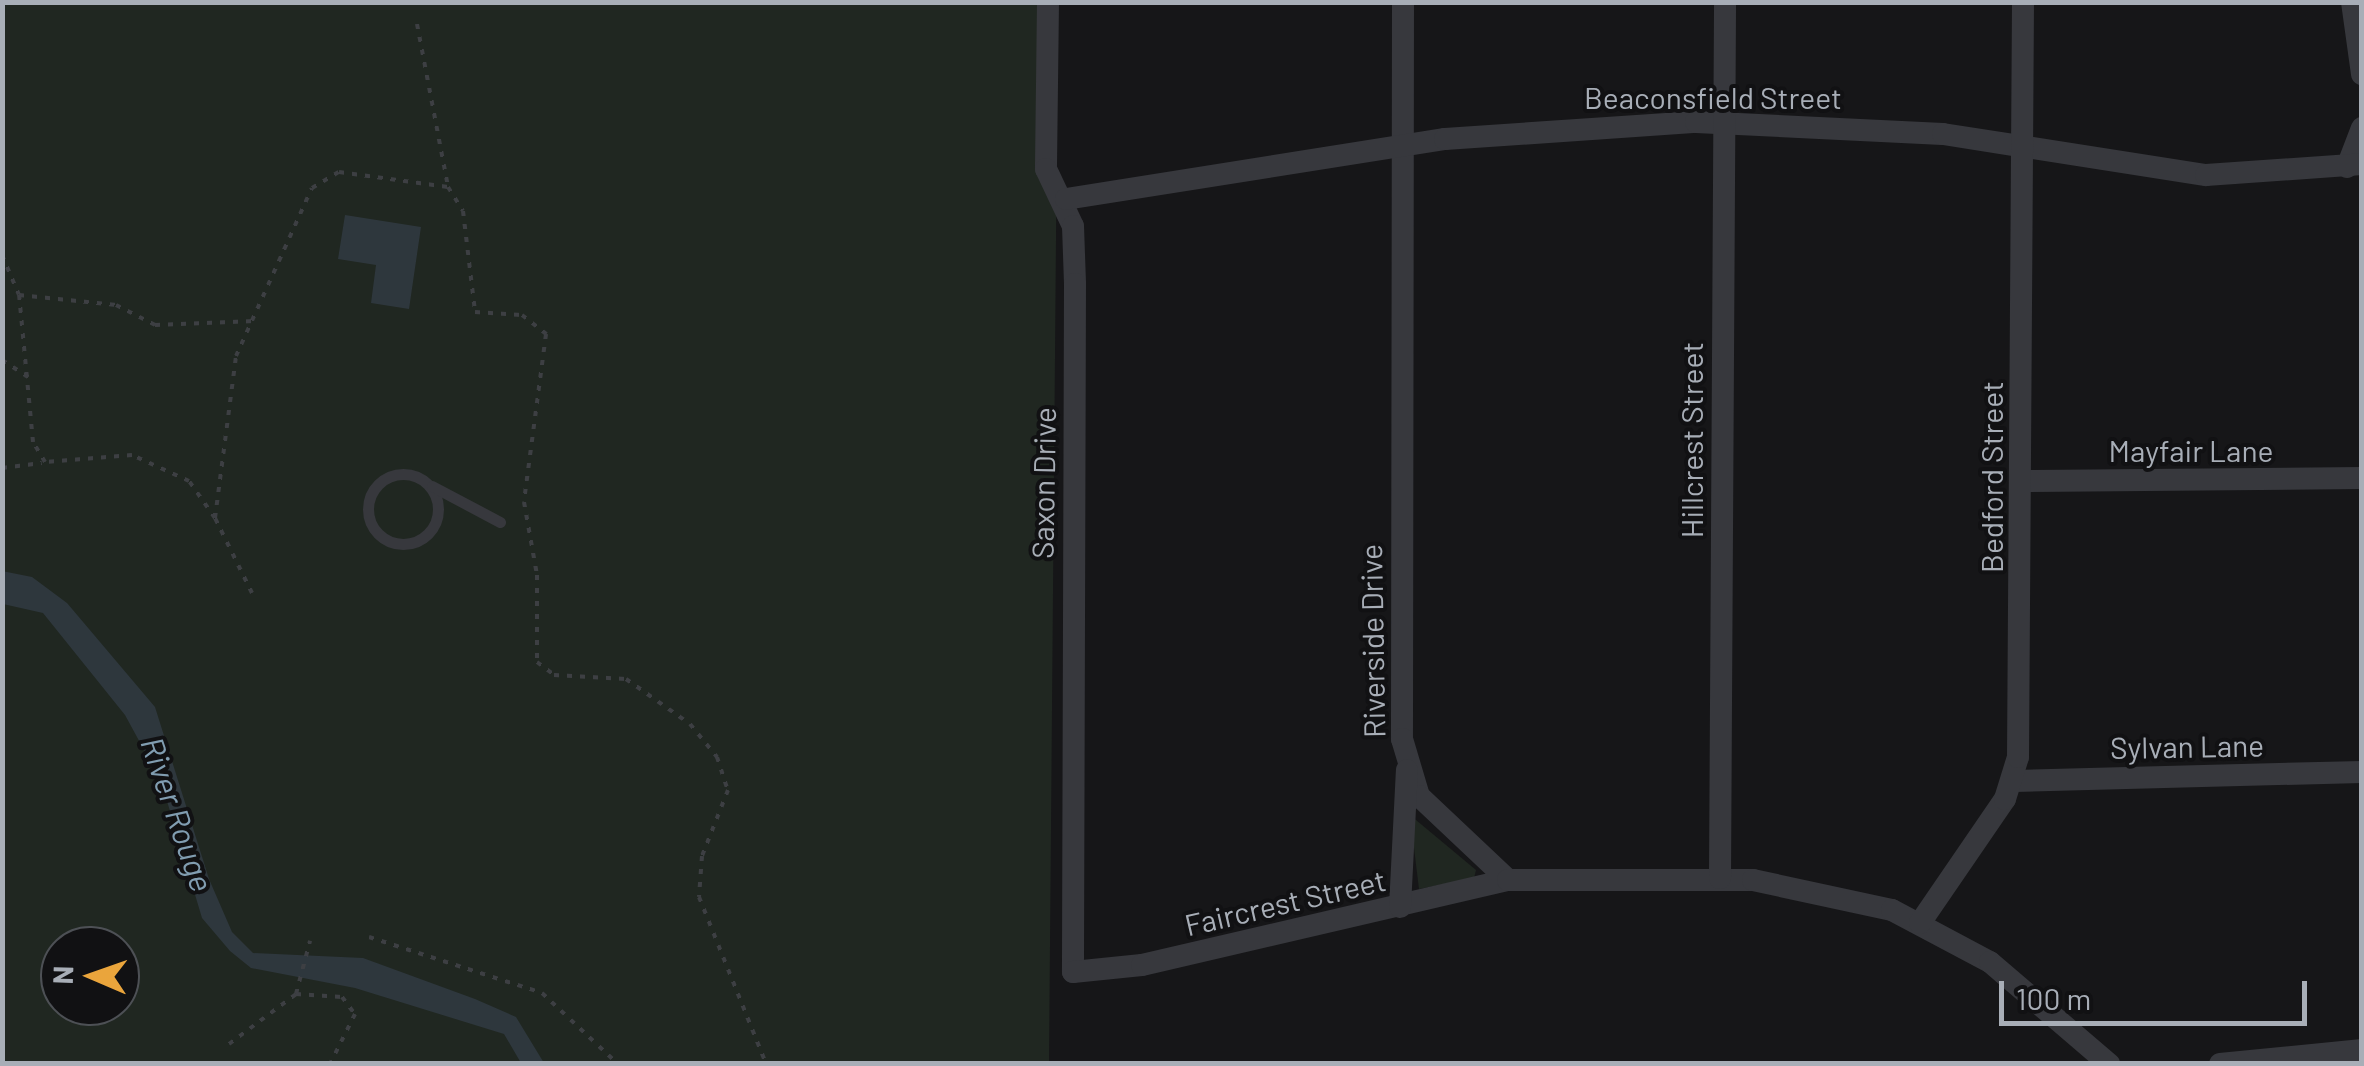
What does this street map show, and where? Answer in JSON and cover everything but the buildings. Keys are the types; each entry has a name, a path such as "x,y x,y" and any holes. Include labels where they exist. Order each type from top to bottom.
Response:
{"street":[{"name":"Saxon Drive","path":"1048,2 1046,170 1066,198 1075,284 1073,972"},
{"name":"Riverside Drive","path":"1403,2 1408,770 1435,818 1508,880"},
{"name":"Hillcrest Street","path":"1720,878 1725,2"},
{"name":"Bedford Street","path":"2014,780 2022,481 2022,2"},
{"path":"2352,2 2362,74"},
{"name":"Beaconsfield Street","path":"1066,198 1402,146 1722,122 2022,145 2206,175 2354,165"},
{"path":"2354,165 2362,128"},
{"name":"Mayfair Lane","path":"2022,481 2362,478"},
{"path":"1400,908 1408,770"},
{"name":"Sylvan Lane","path":"2014,780 2362,772"},
{"path":"1920,923 2014,780"},
{"path":"1508,880 1720,878 1826,891 1920,923 2004,972 2109,1064"},
{"name":"Faircrest Street","path":"1073,972 1400,908 1508,880"},
{"path":"2220,1064 2362,1050"}],"lane":[{"path":"428,484 438,505 426,536 404,545 382,538 369,519 376,486 407,474 428,484 500,522"}],"path":[{"path":"416,24 448,187"},
{"path":"2,255 19,294 30,378 33,442 45,462"},
{"path":"19,294 116,304 156,325 256,320"},
{"path":"2,360 30,378"},
{"path":"2,468 132,455 189,480 215,518"},
{"path":"368,937 542,993 618,1064"},
{"path":"230,1044 296,994 310,941"},
{"path":"296,994 342,997 355,1014 330,1064"}],"shaded area":[{"path":"2,3 1058,3 1049,1063 3,1063"},
{"path":"1410,815 1476,870 1474,878 1419,889"}],"water":[{"path":"345,215 421,227 409,309 371,303 376,265 338,259"},
{"name":"River Rouge","path":"2,571 32,577 67,603 155,707 209,879 232,932 253,953 363,958 475,999 516,1017 544,1063 521,1063 504,1034 355,988 251,968 230,951 202,918 161,781 125,715 43,613 3,604"}]}
